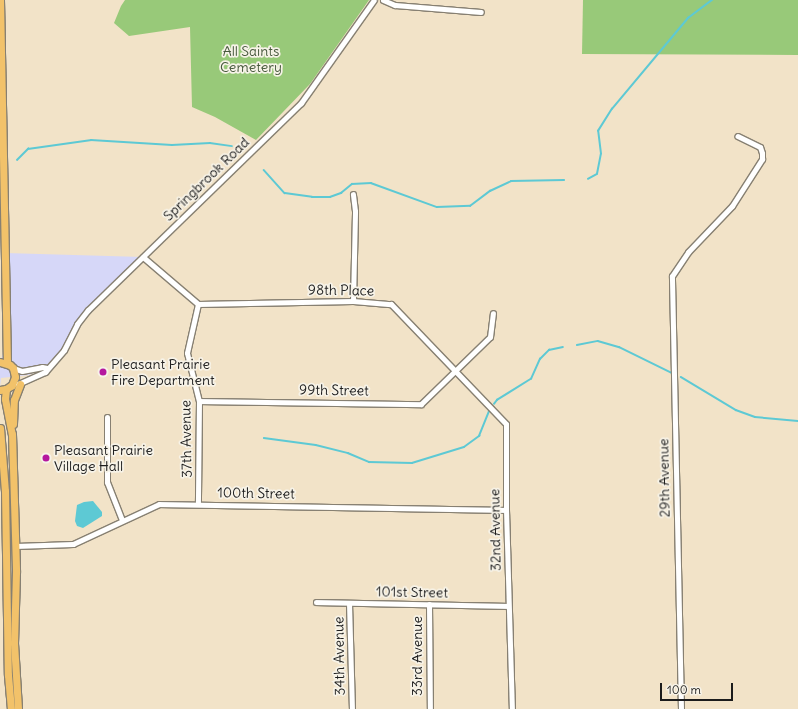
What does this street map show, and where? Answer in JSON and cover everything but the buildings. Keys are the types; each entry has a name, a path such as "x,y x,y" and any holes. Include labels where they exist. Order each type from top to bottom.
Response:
{"main road":[{"path":"0,0 7,364 15,377 5,389 5,399 12,434"},
{"path":"0,213 4,185"},
{"path":"18,709 14,643 15,546 12,434 14,400 20,384"},
{"path":"0,428 5,491 8,675 11,709"}],"street":[{"name":"Springbrook Road","path":"5,389 20,384 45,372 64,350 78,324 88,310 301,103 374,0"},
{"path":"383,0 395,5 481,12"},
{"name":"29th Avenue","path":"681,709 672,276 688,252 732,206 762,159 760,147 737,136"},
{"path":"353,194 355,211 353,301"},
{"path":"143,257 198,304"},
{"name":"98th Place","path":"198,304 353,301 391,304 456,370"},
{"name":"37th Avenue","path":"198,304 187,353 199,400 198,504"},
{"name":"99th Street","path":"199,400 422,404 490,337 493,313"},
{"path":"7,364 22,371 42,367 47,368"},
{"name":"32nd Avenue","path":"456,370 506,424 508,606 512,709"},
{"path":"107,417 107,482 122,520"},
{"name":"100th Street","path":"15,546 73,544 159,504 506,510"},
{"name":"101st Street","path":"316,602 508,606"},
{"name":"34th Avenue","path":"350,603 352,709"},
{"name":"33rd Avenue","path":"429,604 430,709"}],"shaded area":[{"path":"5,253 143,257 100,298 58,358 39,371 29,375 1,378 0,387 0,360 2,357 7,332"}],"green space":[{"name":"All Saints Cemetery","path":"125,0 369,0 310,84 256,140 215,117 192,107 190,27 129,36 114,23"},
{"path":"583,0 798,0 798,55 582,54"}],"water":[{"path":"93,501 102,512 102,516 83,528 77,526 75,521 77,505 84,502"}],"waterway":[{"path":"588,179 597,174 601,154 598,131 612,109 688,18 712,0"},
{"path":"17,160 28,149 91,140 172,145 210,143 232,146"},
{"path":"264,170 285,193 312,197 330,197 341,193 352,184 371,183 437,207 470,206 490,191 511,181 564,180"},
{"path":"577,345 598,341 619,347 672,373"},
{"path":"494,404 497,400 531,379 540,359 549,350 563,347"},
{"path":"681,377 736,410 755,417 798,421"},
{"path":"264,438 316,445 348,453 369,462 412,463 464,447 479,436 489,411"}],"place":[{"name":"Pleasant Prairie Fire Department","path":"103,372"},
{"name":"Pleasant Prairie Village Hall","path":"46,458"}]}
